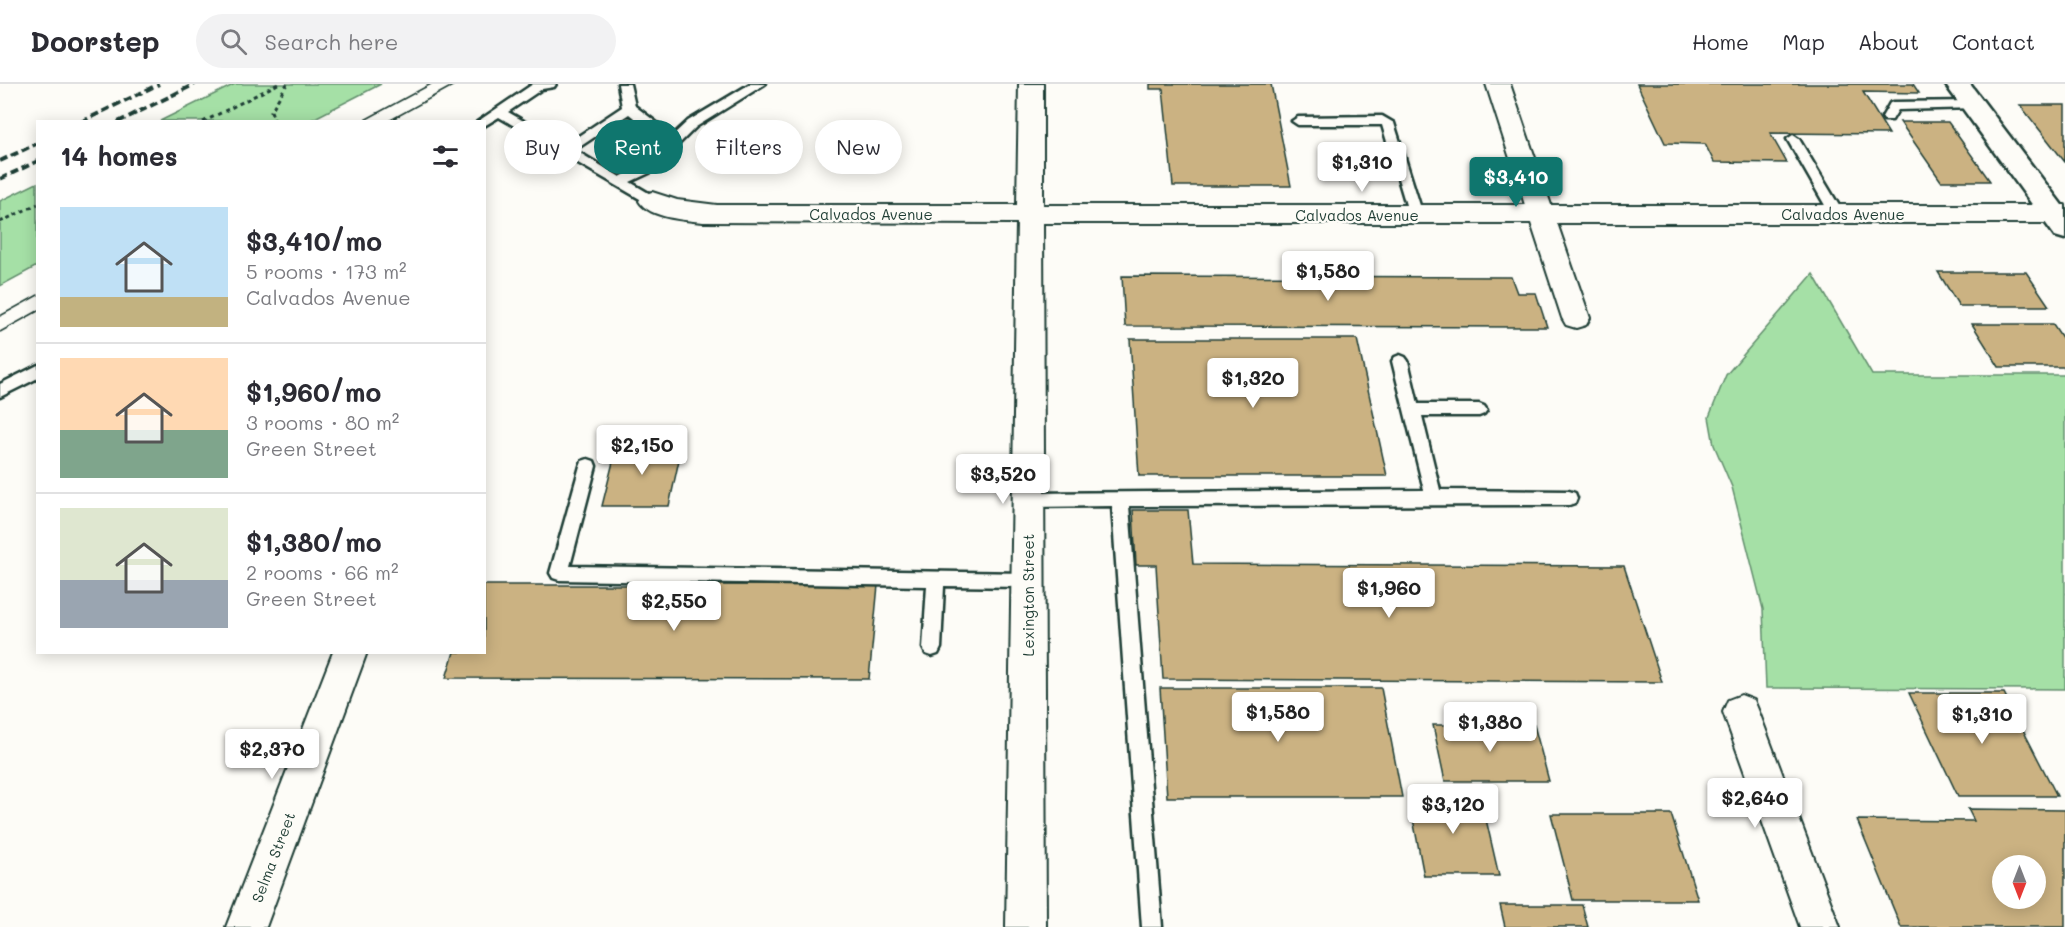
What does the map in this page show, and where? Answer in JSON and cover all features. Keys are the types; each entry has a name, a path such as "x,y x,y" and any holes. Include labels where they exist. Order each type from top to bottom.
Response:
{"street":[{"name":"Lexington Street","path":"1026,927 1031,84"},
{"path":"1498,84 1576,318"},
{"path":"1965,94 2061,219"},
{"name":"Calvados Avenue","path":"652,201 671,209 696,212 1837,214 2061,219"},
{"name":"Selma Street","path":"246,927 349,654"},
{"path":"1741,712 1820,927"}],"lane":[{"path":"486,120 538,86 550,84"},
{"path":"624,84 629,108 645,120"},
{"path":"683,133 692,124 759,84"},
{"path":"1888,117 1894,106 1965,94"},
{"path":"582,140 629,108"},
{"path":"499,112 513,120"},
{"path":"1298,121 1382,120 1388,123 1416,215"},
{"path":"1793,139 1837,214"},
{"path":"582,160 652,201"},
{"path":"619,182 639,174"},
{"path":"1400,361 1434,497"},
{"path":"0,391 36,371"},
{"path":"1412,410 1479,410"},
{"path":"588,466 559,573 1028,580"},
{"path":"1028,500 1569,498"},
{"path":"1120,499 1152,927"},
{"path":"932,648 936,579"}],"path":[{"path":"207,120 278,84"},
{"path":"273,120 271,111 287,84"},
{"path":"0,222 36,205"}],"green space":[{"path":"235,84 381,84 311,120 162,120"},
{"path":"36,183 36,267 0,286 0,201"},
{"path":"1813,274 1872,375 2065,375 2065,689 1766,688 1763,609 1732,487 1714,445 1709,417 1726,375"}],"building":[{"path":"1150,84 1271,84 1291,186 1173,186 1163,89 1150,89"},
{"path":"1637,84 1913,84 1919,93 1863,92 1889,134 1770,133 1787,163 1714,162 1705,144 1665,143"},
{"path":"2020,105 2065,105 2065,162"},
{"path":"1900,122 1948,122 1990,181 1941,181"},
{"path":"1938,272 2026,272 2049,306 1959,306"},
{"path":"1122,276 1511,277 1517,293 1536,293 1547,327 1125,326"},
{"path":"1972,324 2053,324 2065,342 2065,367 1999,367"},
{"path":"1130,339 1357,339 1387,476 1139,476"},
{"path":"617,446 682,446 669,506 602,506"},
{"path":"1133,510 1188,510 1193,564 1624,566 1662,682 1163,679 1156,565 1136,565"},
{"path":"486,585 878,585 869,679 446,678 453,654 486,654"},
{"path":"1160,688 1381,688 1402,797 1167,797"},
{"path":"1909,693 2004,693 2057,796 1958,796"},
{"path":"1433,725 1534,725 1549,781 1445,781"},
{"path":"1408,793 1480,793 1499,876 1424,876"},
{"path":"1968,809 2065,810 2065,927 1901,927 1857,820 1974,821"},
{"path":"1551,814 1671,814 1698,900 1573,900"},
{"path":"1500,905 1582,905 1588,927 1505,927"}],"tram line":[{"path":"365,120 431,84"},
{"path":"391,120 456,84"},
{"path":"0,316 36,296"},
{"path":"0,332 36,312"}],"railway":[{"path":"85,120 159,84"},
{"path":"122,120 195,84"},
{"path":"0,161 36,144"},
{"path":"0,179 36,162"}]}
